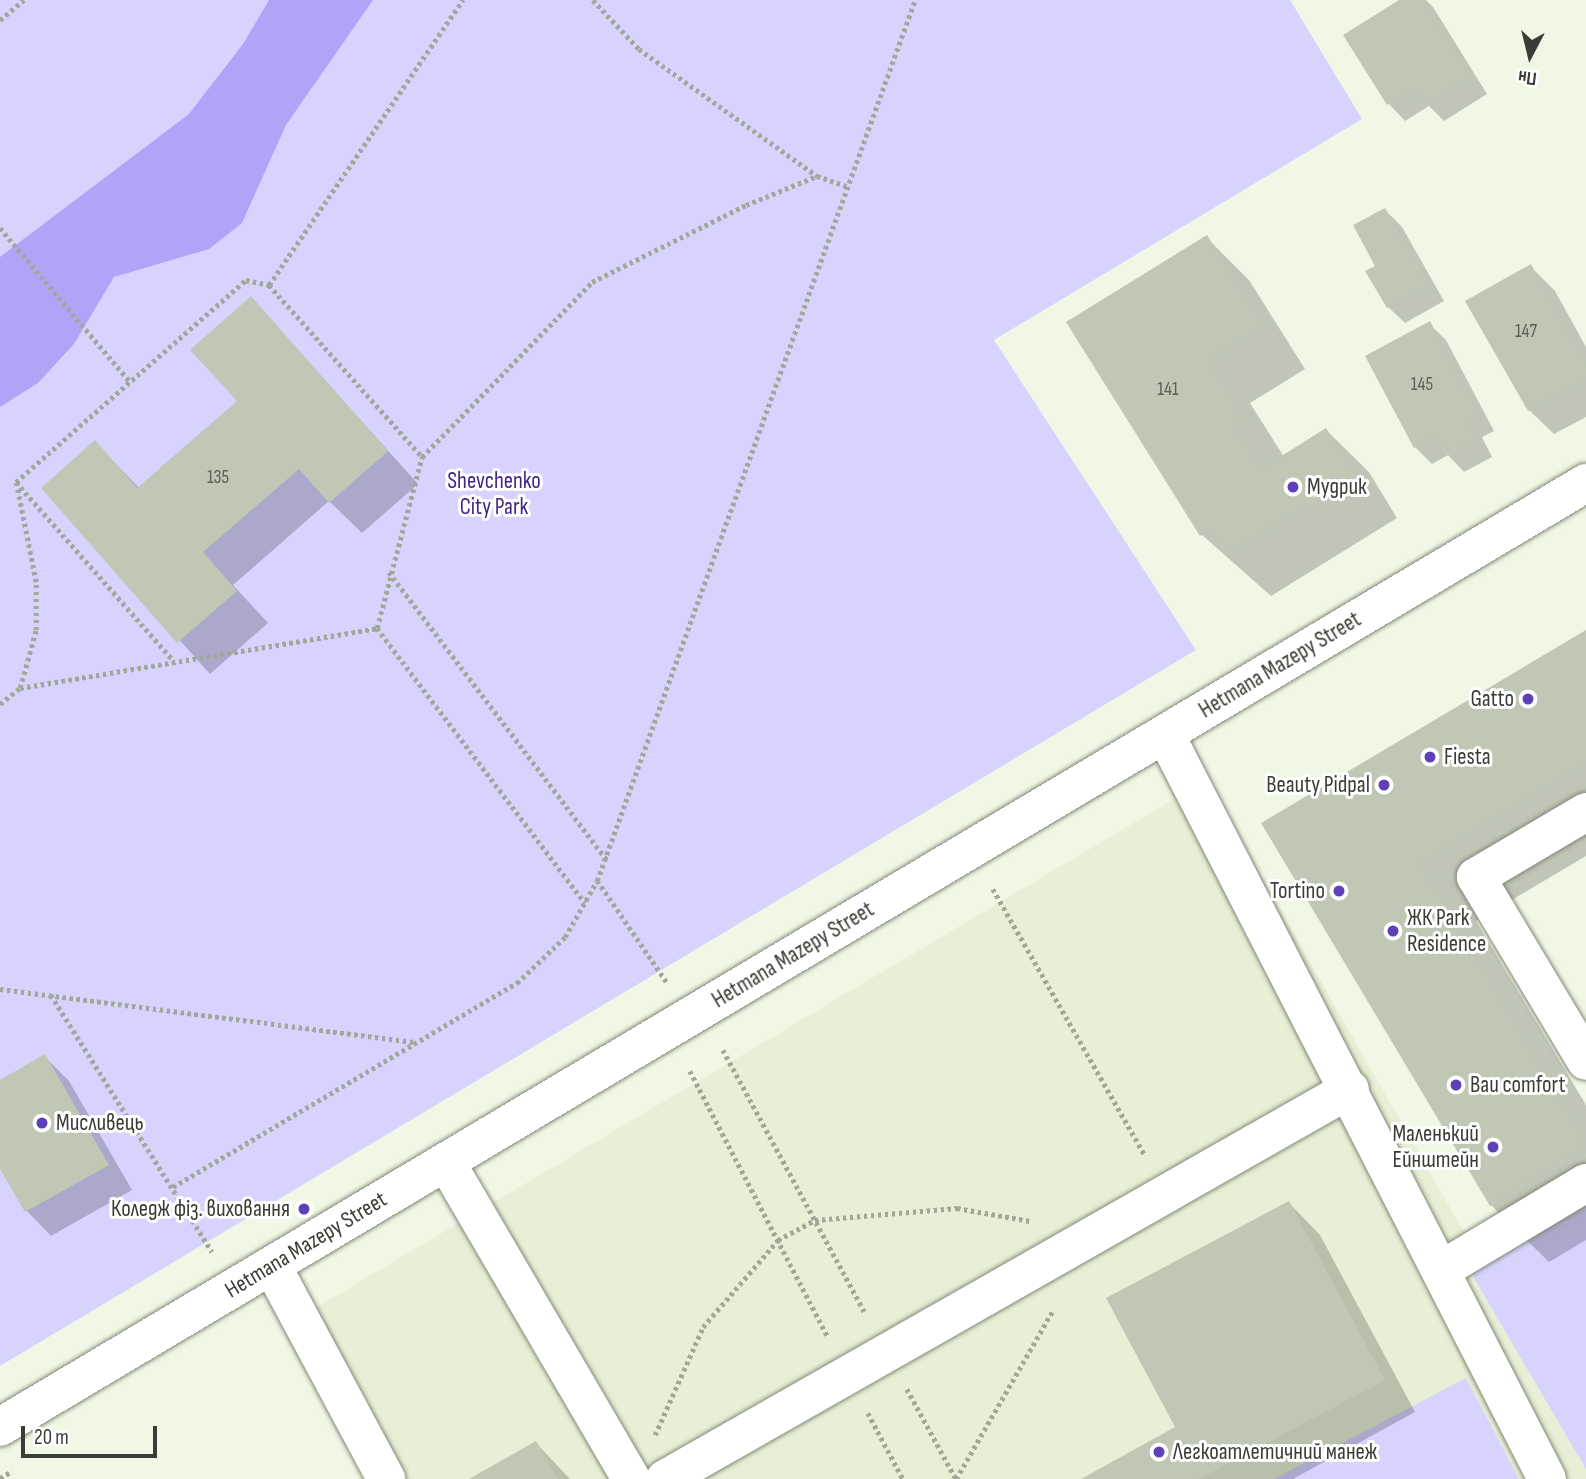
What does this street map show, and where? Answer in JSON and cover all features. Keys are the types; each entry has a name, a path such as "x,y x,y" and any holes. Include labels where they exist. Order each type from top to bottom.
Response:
{"main road":[{"name":"Hetmana Mazepy Street","path":"0,1427 1586,484"},
{"path":"1165,734 1350,1089 1546,1479"},
{"path":"1586,812 1476,877 1586,1061"},
{"path":"665,1479 1350,1089"},
{"path":"446,1162 631,1479"},
{"path":"1441,1270 1586,1183"},
{"path":"272,1266 386,1479"}],"path":[{"path":"0,20 24,0"},
{"path":"269,285 463,0"},
{"path":"593,0 639,49 817,176 846,186"},
{"path":"173,1187 517,983 565,937 608,860 846,186 915,0"},
{"path":"377,628 422,457 592,282 747,205 817,176"},
{"path":"1,230 130,382"},
{"path":"16,482 246,280 269,285 422,457"},
{"path":"16,482 174,662"},
{"path":"16,482 36,582 36,630 20,688"},
{"path":"390,572 608,860"},
{"path":"0,704 20,688 377,628"},
{"path":"377,628 584,903"},
{"path":"597,881 667,984"},
{"path":"993,889 1166,1194"},
{"path":"0,989 417,1042"},
{"path":"51,995 173,1187 234,1289"},
{"path":"723,1050 956,1479"},
{"path":"690,1071 903,1479"},
{"path":"652,1441 703,1327 778,1240 815,1220 957,1208 1033,1222"},
{"path":"956,1479 1056,1304"}],"shaded area":[{"path":"269,0 373,0 286,125 242,223 209,249 114,277 74,344 38,383 0,407 0,257 189,114 243,44"},
{"path":"1206,780 1477,1255 1586,1191 1586,1479 403,1479 312,1310"}],"green space":[{"name":"Shevchenko City Park","path":"0,0 1290,0 1362,119 994,340 1196,650 0,1366"},
{"path":"1586,1198 1586,1469 1468,1268"},
{"path":"1466,1378 1519,1479 1274,1479"}],"building":[{"path":"1399,0 1424,0 1472,77 1426,105 1415,88 1387,105 1343,35"},
{"path":"1385,208 1429,285 1387,308 1365,271 1375,266 1353,225"},
{"path":"1207,235 1264,326 1209,360 1246,419 1235,426 1261,469 1326,428 1356,475 1227,555 1211,529 1200,536 1066,322"},
{"path":"1531,264 1586,363 1586,379 1528,411 1465,301"},
{"path":"251,296 388,451 329,503 299,469 203,552 237,591 177,643 41,488 95,440 137,488 237,401 190,350"},
{"path":"1430,321 1479,414 1466,420 1477,440 1446,456 1436,437 1414,448 1365,356"},
{"name":"ЖК Park Residence","path":"1586,630 1586,764 1420,863 1586,1141 1586,1148 1490,1206 1261,823"},
{"name":"Мисливець","path":"45,1054 109,1165 25,1212 0,1169 0,1080"},
{"path":"1289,1201 1385,1380 1199,1479 1081,1479 1175,1427 1106,1298"},
{"path":"536,1441 558,1479 469,1479"}],"place":[{"name":"Мудрик","path":"1293,487"},
{"name":"Gatto","path":"1528,699"},
{"name":"Fiesta","path":"1430,757"},
{"name":"Beauty Pidpal","path":"1384,785"},
{"name":"Tortino","path":"1339,891"},
{"name":"ЖК Park Residence","path":"1393,931"},
{"name":"Bau comfort","path":"1456,1085"},
{"name":"Мисливець","path":"42,1123"},
{"name":"Маленький Ейнштейн","path":"1493,1147"},
{"name":"Коледж фіз. виховання","path":"304,1209"},
{"name":"Легкоатлетичний манеж","path":"1159,1452"}]}
